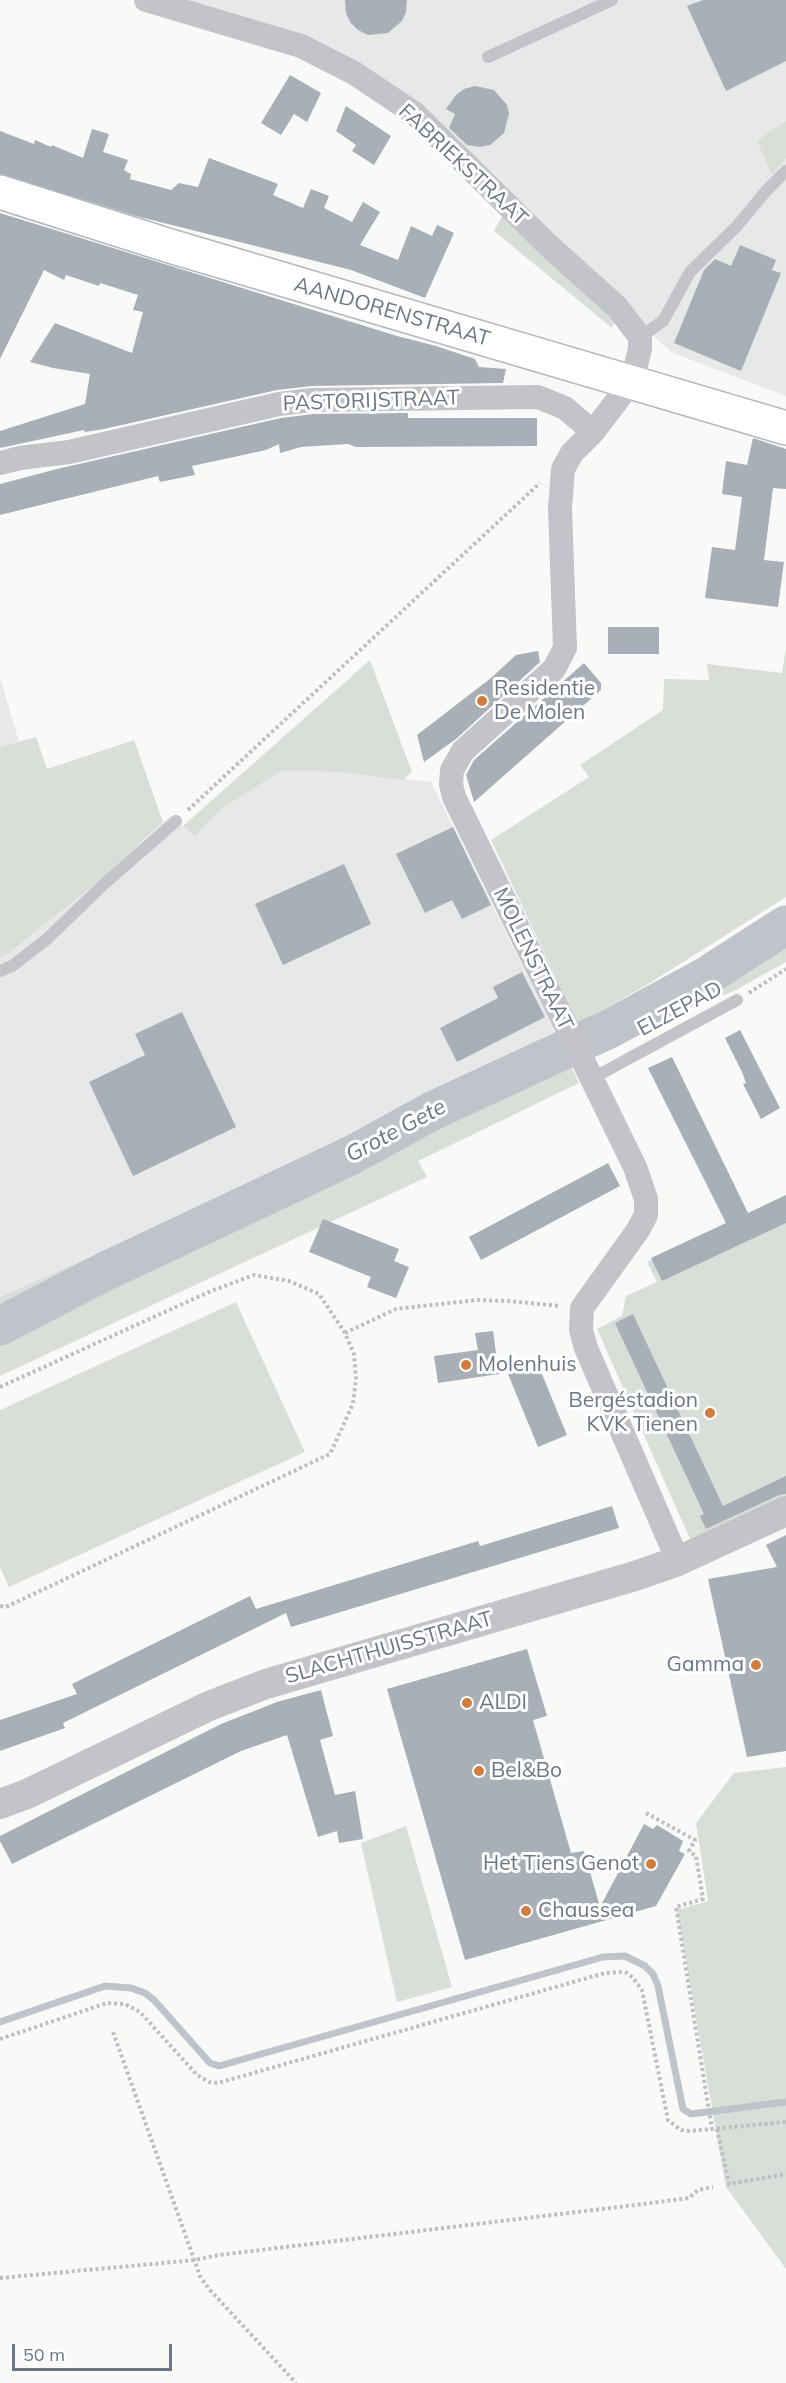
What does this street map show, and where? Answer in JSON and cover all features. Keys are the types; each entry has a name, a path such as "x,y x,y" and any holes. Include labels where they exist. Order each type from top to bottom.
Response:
{"main road":[{"name":"AANDORENSTRAAT","path":"0,192 170,246 786,428"}],"street":[{"name":"FABRIEKSTRAAT","path":"146,0 301,46 354,73 405,108 549,246 617,307 640,337"},
{"path":"563,469 572,453 593,432 632,381 640,349 640,337"},
{"name":"PASTORIJSTRAAT","path":"0,463 69,452 279,404 312,400 538,396 565,408 593,432"},
{"name":"MOLENSTRAAT","path":"563,469 561,508 565,648 554,669 463,751 452,770 451,784 454,797 635,1167 646,1199 646,1215 638,1230 582,1308"},
{"path":"582,1308 581,1330 585,1348 678,1561"},
{"name":"SLACHTHUISSTRAAT","path":"0,1804 27,1794 209,1706 266,1684 678,1561 786,1511"}],"lane":[{"path":"488,57 612,0"},
{"path":"640,337 663,321 690,272 737,226 786,171"},
{"path":"0,972 12,966 47,939 103,885 176,821"},
{"name":"ELZEPAD","path":"587,1071 736,1000"}],"path":[{"path":"176,821 538,484 563,469"},
{"name":"ELZEPAD","path":"736,1000 786,969"},
{"path":"0,1387 211,1291 254,1275 289,1281 320,1294 345,1333 354,1354 356,1379 353,1404 330,1454 6,1606 0,1606"},
{"path":"345,1333 396,1309 477,1300 509,1300 582,1308"},
{"path":"646,1813 695,1840 689,1851 696,1856 703,1899 676,1908 715,2129 729,2184 786,2174"},
{"path":"0,2039 107,2003 125,2004 140,2012 197,2075 209,2082 218,2083 605,1973 620,1972 633,1978 642,1990 668,2120 681,2130 715,2129 786,2121"},
{"path":"113,2032 200,2276 209,2289 296,2383"},
{"path":"0,2278 195,2260 219,2255 689,2198 698,2190 712,2187"}],"shaded area":[{"path":"178,0 786,0 786,396 673,353 638,323 416,105"},
{"path":"786,121 786,158 772,175 757,141"},
{"path":"504,213 615,320 612,328 494,231"},
{"path":"786,647 786,897 650,983 578,1024 491,840 589,777 580,765 663,710 664,679 709,680 707,664 782,673"},
{"path":"370,660 412,772 403,780 341,772 281,771 223,808 195,836 183,826"},
{"path":"0,677 19,742 0,747"},
{"path":"36,737 47,769 134,740 163,822 105,876 0,958 0,747"},
{"path":"281,771 341,772 431,782 558,1037 388,1115 222,1198 0,1297 0,958 105,876 170,816 195,836 223,808"},
{"path":"786,946 786,962 734,991 709,1001 690,997 730,973"},
{"path":"567,1058 579,1083 418,1161 427,1177 0,1376 0,1297 222,1198 388,1115 396,1140"},
{"name":"Bergéstadion KVK Tienen","path":"786,1197 786,1496 691,1541 597,1329 622,1316 626,1296 657,1282 647,1262"},
{"path":"236,1302 305,1452 9,1587 0,1568 0,1410"},
{"path":"786,1767 786,2269 726,2187 677,1910 708,1901 696,1823 734,1773"},
{"path":"406,1826 452,1987 397,2002 361,1843"}],"building":[{"path":"345,0 407,0 406,12 402,21 388,33 368,35 358,30 350,22 346,13"},
{"path":"703,0 786,0 786,61 726,91 687,6"},
{"path":"290,75 321,93 307,122 294,114 281,135 261,123"},
{"path":"475,86 494,90 507,105 509,114 504,133 490,145 480,147 467,145 449,128 455,114 446,109 456,95 464,89"},
{"path":"346,106 391,136 374,165 352,151 356,145 336,131"},
{"path":"92,129 109,134 103,152 128,160 124,170 131,174 130,179 171,190 179,183 198,187 209,158 278,184 273,195 303,208 311,189 329,196 324,208 352,222 363,202 380,212 360,245 398,260 411,226 432,236 437,225 454,233 425,298 351,270 136,216 0,174 0,131 34,144 35,140 51,147 52,145 83,158"},
{"path":"0,213 397,336 436,346 475,359 479,367 506,369 503,383 312,386 277,390 104,429 85,432 84,430 0,448 0,431 85,404 90,374 30,362 55,323 132,353 143,312 133,310 138,295 66,275 64,280 44,270 0,359"},
{"path":"740,245 776,260 772,270 781,273 741,371 674,343 704,270 715,259 731,266"},
{"path":"408,413 408,418 537,418 537,446 356,447 348,444 301,447 280,453 279,444 266,450 192,466 195,475 160,482 158,476 0,515 0,484 57,469 281,418 313,414"},
{"path":"753,438 786,449 786,489 773,488 764,560 784,562 778,607 705,598 712,547 735,550 742,497 722,494 726,461 747,465"},
{"path":"608,627 659,627 659,654 608,654"},
{"path":"538,651 540,662 456,739 424,762 417,735 491,678 516,655"},
{"path":"584,663 601,683 601,690 474,802 466,775 474,760"},
{"path":"453,827 491,905 462,919 452,900 425,913 396,854"},
{"path":"344,864 371,924 283,965 255,904"},
{"path":"522,972 545,1017 457,1062 440,1028 498,998 493,987"},
{"path":"182,1012 236,1127 133,1176 89,1082 145,1055 135,1034"},
{"path":"740,1030 780,1108 761,1119 743,1084 746,1083 742,1072 725,1038"},
{"path":"672,1057 748,1213 786,1195 786,1223 662,1281 651,1258 726,1223 648,1068"},
{"path":"608,1163 620,1186 481,1260 469,1237"},
{"path":"323,1219 399,1249 394,1261 409,1267 396,1298 367,1287 371,1277 309,1252"},
{"path":"633,1314 723,1506 786,1476 786,1494 779,1495 706,1529 700,1516 704,1514 615,1323"},
{"name":"Molenhuis","path":"493,1331 499,1374 438,1383 434,1356 478,1350 475,1333"},
{"path":"537,1362 567,1435 538,1447 508,1374"},
{"path":"612,1506 619,1528 291,1627 286,1613 63,1723 65,1728 0,1751 0,1720 77,1694 72,1684 250,1596 256,1609 478,1541 480,1546"},
{"name":"Gamma","path":"786,1535 786,1751 747,1757 708,1579 777,1567 766,1545"},
{"path":"527,1649 547,1716 533,1720 571,1853 584,1851 600,1907 644,1824 653,1829 657,1825 683,1841 679,1851 685,1854 656,1906 465,1960 387,1689"},
{"path":"321,1690 333,1736 320,1740 335,1795 355,1791 363,1839 339,1843 337,1831 318,1837 287,1735 241,1751 12,1864 0,1841 0,1836 221,1724 277,1702"}],"waterway":[{"name":"Grote Gete","path":"0,1326 104,1272 352,1155 432,1111 609,1029 705,977 786,925"},
{"path":"0,2022 105,1986 131,1988 145,1993 154,2000 210,2063 219,2066 603,1957 625,1956 645,1966 653,1974 658,1986 683,2109 691,2114 786,2102"}],"place":[{"name":"Residentie De Molen","path":"482,701"},
{"name":"Molenhuis","path":"466,1365"},
{"name":"Bergéstadion KVK Tienen","path":"710,1413"},
{"name":"Gamma","path":"756,1665"},
{"name":"ALDI","path":"467,1703"},
{"name":"Bel&Bo","path":"479,1771"},
{"name":"Het Tiens Genot","path":"651,1864"},
{"name":"Chaussea","path":"526,1911"}]}
